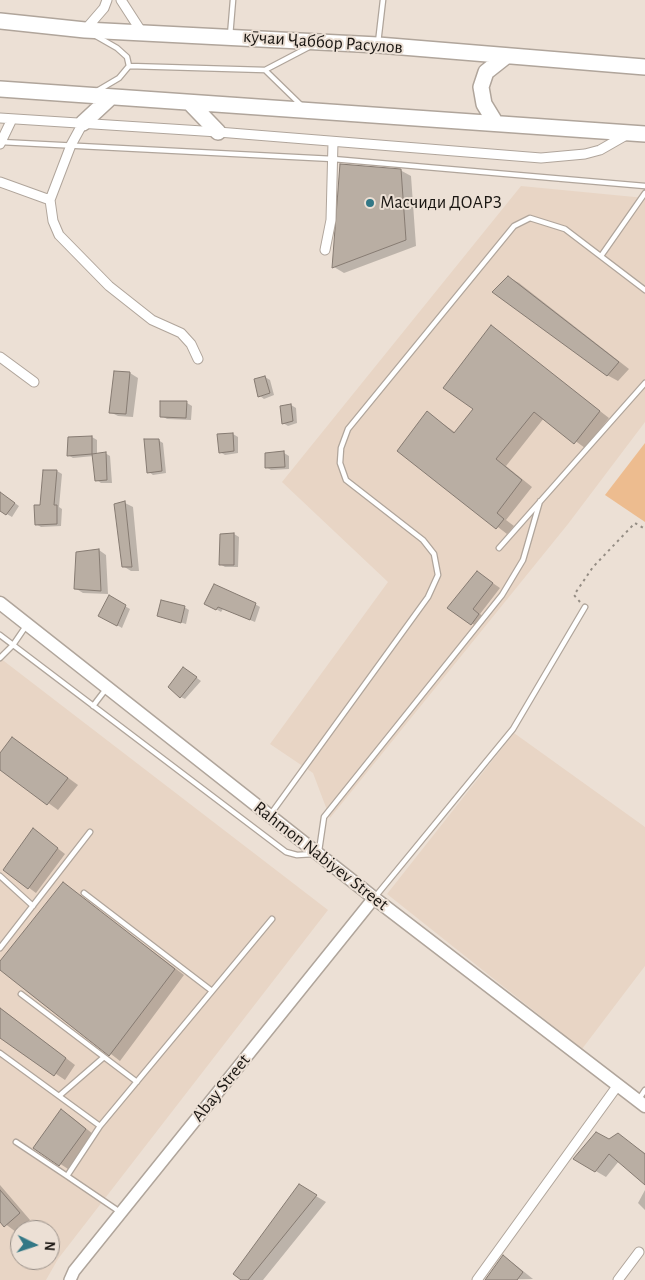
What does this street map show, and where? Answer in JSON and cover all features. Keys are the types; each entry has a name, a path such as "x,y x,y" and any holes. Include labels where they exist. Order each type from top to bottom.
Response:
{"main road":[{"name":"кӯчаи Ҷаббор Расулов","path":"2,23 85,30 141,31 378,44 505,57 645,67"},
{"path":"495,122 484,104 480,87 486,72 505,57"},
{"path":"0,89 191,104 495,122 645,134"},
{"path":"83,123 111,97"},
{"path":"191,104 218,132"},
{"name":"Rahmon Nabiyev Street","path":"0,603 374,898 618,1086 643,1099"}],"street":[{"path":"85,30 104,8 107,0"},
{"path":"121,0 141,31"},
{"path":"0,118 218,132 541,158 585,154 600,150 628,134"},
{"path":"0,143 12,119"},
{"path":"83,123 71,145 50,200 53,221 59,235 109,286 152,320 181,333 191,344 198,359"},
{"path":"326,250 331,220 333,142"},
{"path":"0,182 50,200"},
{"path":"0,357 34,382"},
{"name":"Abay Street","path":"70,1280 74,1271 374,898"},
{"path":"477,1280 618,1086"},
{"path":"618,1280 639,1252"}],"lane":[{"path":"230,36 233,0"},
{"path":"378,44 383,0"},
{"path":"85,30 117,48 127,57 129,66"},
{"path":"88,96 118,78 129,66 265,70 320,41"},
{"path":"265,70 305,110"},
{"path":"0,143 333,159 645,186"},
{"path":"601,256 645,192"},
{"path":"270,816 428,598 438,575 434,554 423,540 346,480 340,463 341,448 348,429 514,226 530,218 565,229 645,290"},
{"path":"499,548 645,383"},
{"path":"0,635 286,852 297,855 319,854 324,817 502,595 523,560 540,502"},
{"path":"374,898 513,729 585,607"},
{"path":"0,658 13,646 27,624"},
{"path":"93,706 107,688"},
{"path":"0,948 90,832"},
{"path":"0,876 33,906"},
{"path":"84,893 212,991"},
{"path":"67,1176 100,1126 272,919"},
{"path":"21,994 137,1082"},
{"path":"0,1053 100,1126"},
{"path":"59,1096 104,1057"},
{"path":"16,1142 121,1212"}],"path":[{"path":"585,607 574,595 592,567 635,523 645,529"}],"shaded area":[{"path":"521,186 645,198 645,422 568,524 330,818 313,773 270,744 388,582 282,482"},
{"path":"645,443 645,522 605,495"},
{"path":"0,658 328,910 60,1256 60,1220 10,1220 10,1270 52,1270 46,1280 0,1280"},
{"path":"514,733 645,827 645,966 582,1049 387,894"}],"building":[{"name":"Масчиди ДОАРЗ","path":"340,164 401,169 406,240 332,268"},
{"path":"508,276 619,362 607,376 492,292"},
{"path":"491,325 600,411 574,444 534,412 496,459 522,480 497,513 504,519 496,529 397,451 427,411 454,433 473,409 443,388"},
{"path":"114,371 130,372 126,414 109,413"},
{"path":"265,376 270,393 258,397 254,379"},
{"path":"160,401 187,401 186,418 160,417"},
{"path":"291,404 293,421 282,424 280,406"},
{"path":"233,433 234,451 219,453 217,434"},
{"path":"92,436 92,454 67,456 68,437"},
{"path":"144,439 159,439 162,471 147,473"},
{"path":"284,451 285,467 265,468 265,453"},
{"path":"106,452 107,480 95,481 92,454"},
{"path":"43,470 57,470 54,505 57,505 57,524 35,525 34,505 40,505"},
{"path":"0,492 15,503 6,515 0,511"},
{"path":"125,501 132,567 122,567 114,504"},
{"path":"234,533 234,565 219,565 220,534"},
{"path":"99,549 101,591 74,589 76,552"},
{"path":"477,571 493,583 473,609 479,614 471,625 447,608"},
{"path":"214,584 256,603 250,620 218,607 216,610 204,604"},
{"path":"109,595 126,605 117,626 98,616"},
{"path":"161,600 185,606 181,623 157,616"},
{"path":"183,667 197,677 180,698 168,687"},
{"path":"12,737 68,778 47,805 0,770 0,753"},
{"path":"33,828 58,848 28,889 3,870"},
{"path":"63,882 175,969 109,1056 0,970 0,961"},
{"path":"0,1008 66,1058 54,1076 0,1038"},
{"path":"61,1109 86,1129 59,1166 33,1148"},
{"path":"596,1132 609,1139 618,1133 645,1154 645,1185 609,1154 595,1172 573,1159"},
{"path":"299,1184 317,1195 248,1280 241,1280 233,1274"},
{"path":"0,1190 20,1213 4,1227 0,1222"},
{"path":"503,1255 523,1272 517,1280 485,1280"}],"place":[{"name":"Масчиди ДОАРЗ","path":"370,203"}]}
